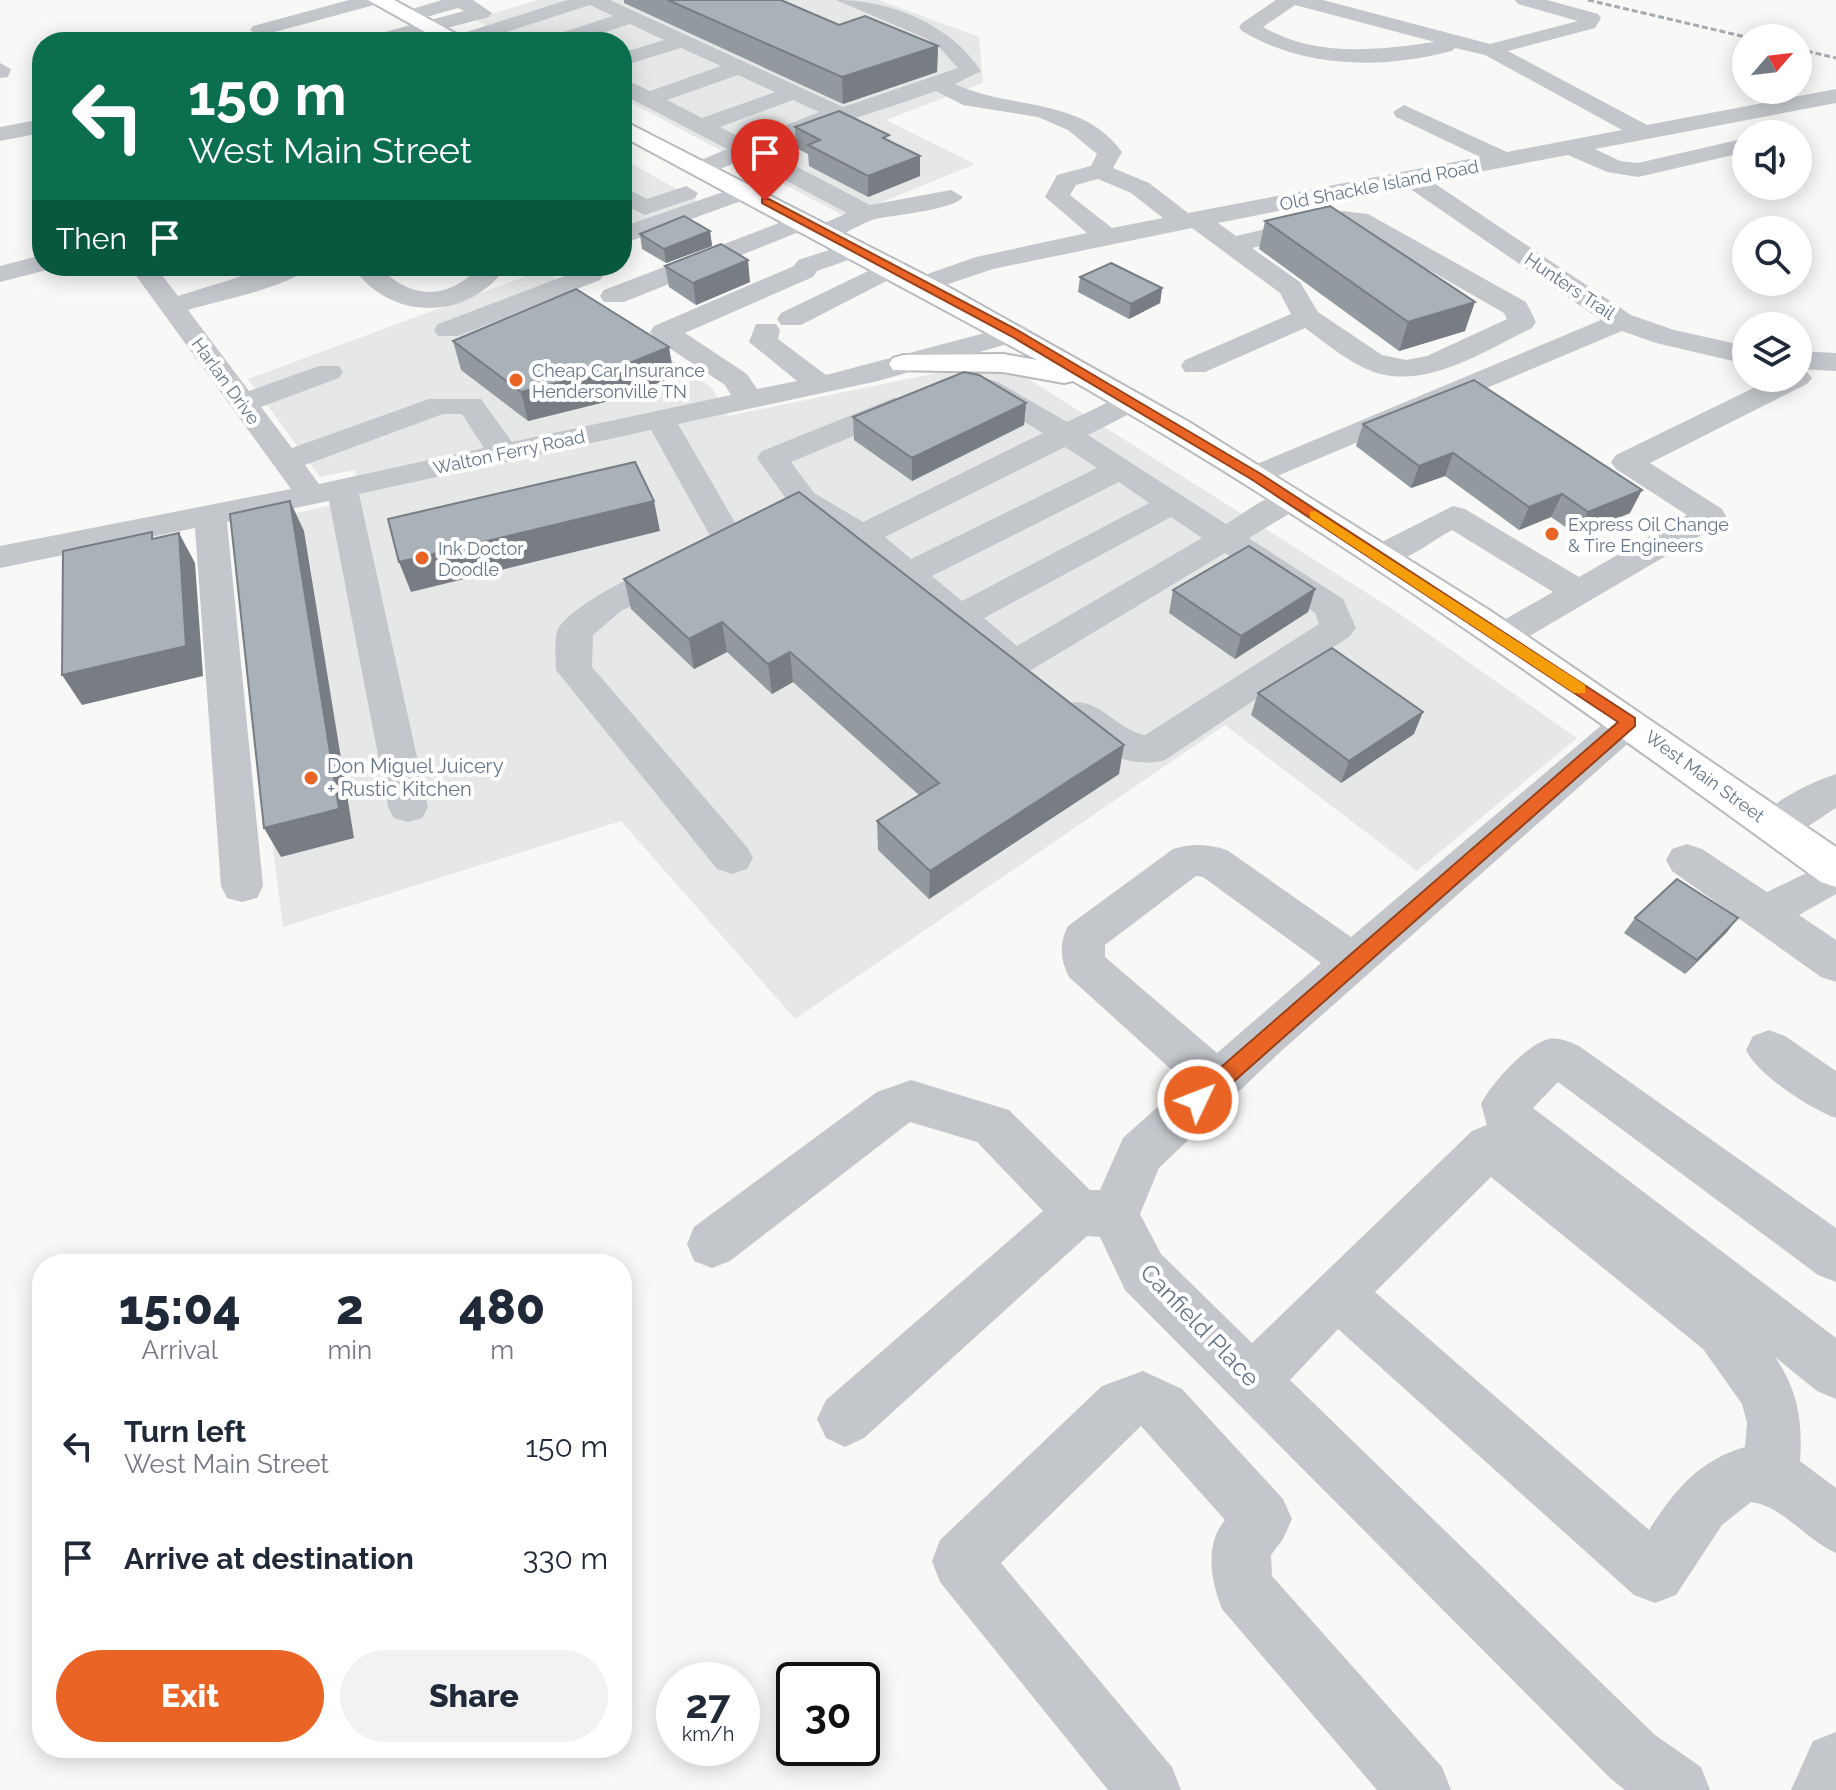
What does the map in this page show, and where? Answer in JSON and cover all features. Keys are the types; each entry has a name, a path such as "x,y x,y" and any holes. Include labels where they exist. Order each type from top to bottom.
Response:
{"main road":[{"path":"378,0 436,32"},
{"name":"West Main Street","path":"632,135 815,227 848,253 893,267 1015,333 1256,476 1629,722 1836,872"},
{"path":"904,364 1020,364 1118,394"}],"street":[{"path":"278,32 371,0"},
{"path":"455,32 482,13 528,0"},
{"path":"476,32 506,26 587,0"},
{"path":"594,0 841,114"},
{"path":"702,168 841,114 868,108 970,71 962,55 942,39 846,0"},
{"path":"1289,0 1249,27 1295,47 1337,58 1363,58 1465,44"},
{"path":"1300,0 1492,51 1646,134"},
{"path":"1492,51 1507,41 1569,32 1588,24 1591,18 1525,0"},
{"path":"409,16 460,1 482,13"},
{"path":"342,8 365,21 356,32"},
{"path":"584,32 632,17"},
{"path":"506,26 518,32"},
{"path":"632,37 657,29"},
{"path":"632,57 682,41"},
{"path":"632,79 707,52"},
{"path":"649,99 739,67"},
{"path":"679,114 771,82"},
{"path":"937,83 971,100 1023,106 1076,125 1110,152 1100,171"},
{"path":"632,89 867,213"},
{"path":"702,126 794,92"},
{"name":"Old Shackle Island Road","path":"925,284 985,263 1108,237 1836,96"},
{"path":"1404,112 1506,161"},
{"path":"1697,123 1732,140"},
{"path":"0,134 32,130"},
{"path":"1572,148 1615,167 1638,170 1732,149"},
{"path":"1108,237 1057,197 1066,180 1100,171 1140,188 1191,221 1235,244 1291,288 1307,317 1373,362 1406,369 1435,363 1522,322 1516,308 1359,219 1329,222 1235,244"},
{"name":"Hunters Trail","path":"1412,179 1621,321 1666,337 1732,352"},
{"path":"632,200 645,208 735,185"},
{"path":"632,231 735,185"},
{"path":"614,296 815,227 867,213 951,197"},
{"path":"1286,202 1329,222"},
{"path":"664,332 804,271 818,272 838,263 848,253"},
{"path":"0,274 32,266"},
{"path":"820,384 763,342 779,325 893,267"},
{"name":"Harlan Drive","path":"150,276 286,461 327,492"},
{"path":"172,306 273,276"},
{"path":"373,276 400,297 416,300 444,297 486,280 488,276"},
{"path":"448,330 573,276"},
{"path":"598,276 614,296 737,380 754,424 767,523"},
{"path":"1195,366 1307,317"},
{"path":"1256,476 1621,321"},
{"name":"Walton Ferry Road","path":"0,557 327,492 499,464 660,419 754,424 820,384 1015,333"},
{"path":"1812,361 1836,362"},
{"path":"243,403 329,372"},
{"path":"732,858 574,670 575,631 609,603 767,523 862,535 1034,678 1119,744 1151,750 1338,628 1331,607 1121,469 988,388 960,382 754,424"},
{"path":"1501,637 1710,516 1627,462 1769,392"},
{"path":"862,535 1066,434 1118,394"},
{"path":"286,461 440,405 470,405 492,431 499,464"},
{"path":"660,419 767,523"},
{"path":"908,574 1121,469"},
{"path":"327,492 408,807"},
{"path":"1034,678 1227,537 1291,499"},
{"path":"959,617 1173,503"},
{"path":"210,515 242,886"},
{"path":"1378,557 1453,516 1577,591"},
{"path":"845,1419 1097,1214 1140,1154 1217,1082 1629,722"},
{"path":"1774,826 1836,789"},
{"path":"1217,1082 1084,964 1083,938 1188,860 1212,861 1352,962"},
{"path":"1687,860 1836,964"},
{"path":"1765,913 1836,872"},
{"path":"1769,1050 1836,1097"},
{"path":"1836,1258 1563,1060 1552,1058 1505,1104 1507,1116 1836,1372"},
{"name":"Canfield Place","path":"712,1244 894,1107 911,1101 992,1125 1097,1214 1143,1272 1252,1381 1633,1757 1678,1790"},
{"path":"1252,1381 1337,1293 1489,1146 1722,1330 1766,1391 1775,1423 1770,1476"},
{"path":"1337,1293 1655,1574 1712,1491 1737,1475 1770,1476 1836,1524"},
{"path":"1149,1790 961,1561 1121,1405 1143,1398 1163,1408 1263,1519 1241,1546 1243,1588 1419,1790"}],"shaded area":[{"path":"538,0 879,0 979,37 983,83 886,120 975,164 846,217 632,103 632,32 498,32 474,19"},
{"path":"632,164 699,202 632,228"},
{"path":"527,276 552,276 711,387 728,416 951,370 1019,373 1394,610 1577,738 1417,871 1225,725 795,1019 621,821 283,927 232,527 360,499 355,470 320,477 248,379"}],"building":[{"path":"668,0 781,0 839,25 865,16 938,46 842,77"},
{"path":"839,111 889,135 883,138 920,156 868,176 808,145 820,140 795,127"},
{"path":"1330,206 1475,302 1408,322 1265,221"},
{"path":"684,216 710,231 664,249 640,234"},
{"path":"721,244 748,260 693,283 665,266"},
{"path":"1111,263 1162,288 1131,304 1080,277"},
{"path":"576,289 669,347 620,367 521,392 453,341"},
{"path":"964,372 979,375 1026,403 912,458 853,417"},
{"path":"1474,380 1642,490 1588,512 1562,494 1529,507 1453,453 1419,466 1363,424"},
{"path":"635,462 654,501 399,562 388,519"},
{"path":"799,492 1124,745 930,871 877,821 939,783 790,652 768,664 722,622 689,639 624,579"},
{"path":"290,501 339,809 264,828 230,514"},
{"path":"152,532 152,539 179,533 186,646 62,675 63,551"},
{"path":"1249,546 1315,589 1241,636 1173,590"},
{"path":"1332,648 1423,712 1349,761 1258,693"},
{"path":"1677,879 1738,918 1697,960 1635,918"}],"railway":[{"path":"1588,0 1732,34"},
{"path":"1812,52 1836,58"}],"slow traffic":[{"path":"1315,515 1579,689"}],"place":[{"name":"Cheap Car Insurance Hendersonville TN","path":"516,380"},
{"name":"Express Oil Change & Tire Engineers","path":"1552,534"},
{"name":"Ink Doctor Doodle","path":"422,558"},
{"name":"Don Miguel Juicery + Rustic Kitchen","path":"311,778"}],"route":[{"path":"765,201 1015,333 1256,476 1629,722 1262,1040 1198,1100"}]}
